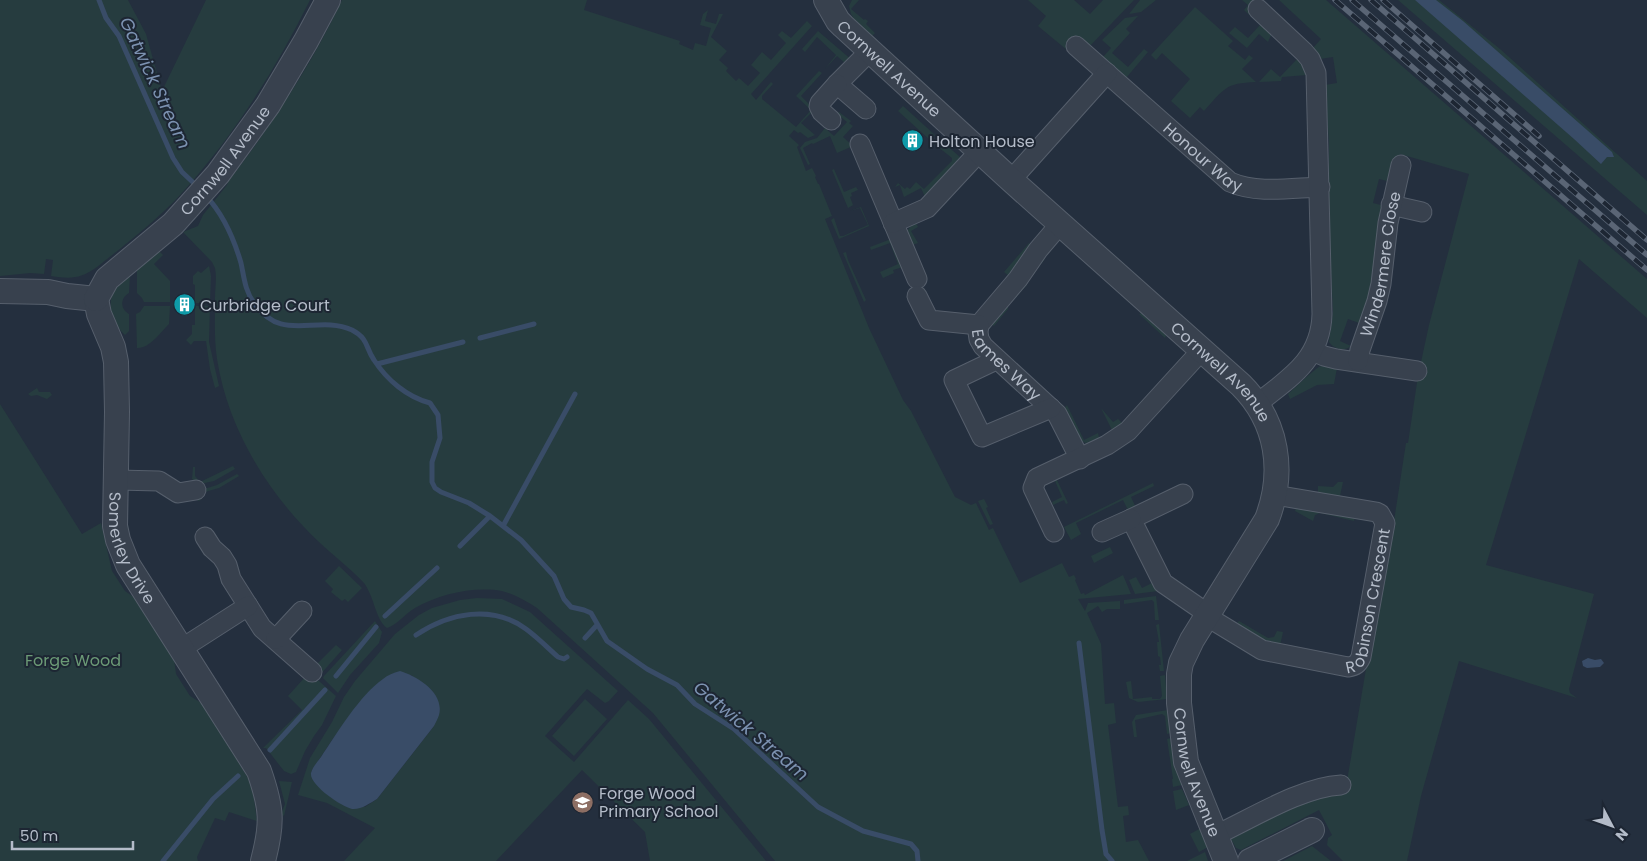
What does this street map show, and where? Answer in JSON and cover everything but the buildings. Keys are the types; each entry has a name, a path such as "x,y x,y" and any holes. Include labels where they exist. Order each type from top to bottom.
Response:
{"street":[{"name":"Cornwell Avenue","path":"96,299 107,279 173,224 218,174 268,104 328,0"},
{"name":"Cornwell Avenue","path":"831,2 838,21 1011,180 1241,385 1258,403 1276,450 1277,480 1275,495 1267,519 1192,640 1181,664 1179,674 1179,703 1186,762 1214,836 1226,861"},
{"path":"1258,9 1304,52 1314,65 1317,83 1322,323 1318,340 1304,365 1258,403"},
{"name":"Honour Way","path":"1076,46 1230,182 1248,188 1260,189 1320,187"},
{"path":"831,120 822,112 819,106 820,103 870,51"},
{"path":"1011,180 1107,73"},
{"path":"837,84 866,109"},
{"path":"860,144 893,223 929,320 979,325"},
{"path":"893,223 927,208 980,151"},
{"name":"Windermere Close","path":"1358,362 1381,284 1391,205 1401,165"},
{"path":"1391,205 1422,212"},
{"name":"Eames Way","path":"1061,223 1031,259 1014,285 979,325 979,339 996,360 1051,408 1064,426 1080,458"},
{"path":"0,291 48,292 96,299"},
{"name":"Somerley Drive","path":"96,299 99,314 113,347 116,362 117,480 115,526 118,540 132,571 259,771 271,815 268,843 263,861"},
{"path":"1054,532 1033,488 1037,478 1112,442 1128,431 1202,350"},
{"path":"1313,351 1324,356 1417,371"},
{"path":"996,360 954,380 982,437 1051,408"},
{"path":"117,480 159,481 178,493 196,490"},
{"path":"1102,531 1183,494"},
{"name":"Robinson Crescent","path":"1207,615 1262,650 1348,667 1358,663 1363,648 1385,523 1384,518 1376,512 1275,495"},
{"path":"1131,519 1164,583 1207,615"},
{"path":"205,537 212,548 222,557 231,579 264,631 276,639 312,672"},
{"path":"181,648 248,606"},
{"path":"276,639 302,611"},
{"path":"1214,836 1301,794 1319,788 1341,785"},
{"path":"1250,861 1312,830"}],"green space":[{"path":"0,0 128,0 146,34 162,91 206,0 310,0 268,77 236,126 181,194 151,223 97,267 80,276 64,278 51,276 53,260 46,259 44,274 30,273 0,276"},
{"path":"342,0 587,0 584,10 680,41 679,44 693,50 695,43 706,46 711,28 700,25 703,14 708,10 705,21 716,24 719,14 723,14 711,37 727,51 719,60 728,68 726,71 736,81 739,78 748,86 760,73 751,65 762,52 771,60 786,43 778,35 782,31 791,38 807,21 812,26 751,94 756,100 771,82 773,84 762,96 762,99 796,127 811,110 796,96 819,71 822,73 801,96 812,107 813,111 801,123 815,135 808,138 794,130 789,136 799,145 797,147 806,171 812,168 816,176 832,216 825,219 869,328 903,400 911,411 955,497 971,505 976,503 989,530 993,528 1020,583 1062,563 1069,577 1074,575 1081,594 1084,593 1085,595 1123,575 1131,594 1078,599 1085,611 1088,603 1120,601 1120,609 1107,609 1102,612 1098,606 1087,613 1101,644 1105,704 1114,703 1116,723 1108,725 1118,807 1128,806 1129,815 1123,816 1126,842 1138,840 1149,861 775,861 653,713 537,608 529,603 502,591 468,590 424,603 391,626 387,628 383,625 364,583 300,523 283,503 253,459 230,410 222,385 215,344 215,268 212,262 183,232 198,226 203,215 260,139 318,48"},
{"path":"852,0 859,0 851,9 868,21 866,24 875,33 872,36 851,14 849,6"},
{"path":"1028,0 1074,0 1090,14 1103,0 1134,0 1089,47 1078,37 1067,50 1038,26 1046,16"},
{"path":"1140,0 1156,0 1141,12 1129,14"},
{"path":"1242,0 1257,0 1249,10 1270,29 1272,33 1268,42 1259,34 1247,48 1229,33 1235,27 1248,38 1260,25 1244,10 1248,5"},
{"path":"1279,0 1326,0 1647,279 1647,318 1579,259 1486,565 1594,594 1569,689 1570,693 1577,698 1459,661 1421,796 1407,861 1343,861 1327,845 1328,838 1332,835 1319,810 1241,850 1236,848 1229,835 1296,802 1346,787 1394,521 1406,443 1408,443 1418,376 1429,325 1469,174 1400,154 1391,182 1379,179 1373,203 1385,206 1379,251 1365,309 1359,323 1348,319 1340,341 1351,346 1339,349 1329,342 1333,311 1329,231 1329,143 1325,85 1337,83 1333,57 1320,59 1313,48 1321,39"},
{"path":"1398,0 1439,0 1500,49 1647,181 1647,215"},
{"path":"1195,7 1233,41 1228,46 1245,60 1249,55 1253,58 1242,69 1256,82 1231,86 1221,92 1204,111 1200,107 1190,118 1171,101 1190,79 1162,53 1156,60 1151,55"},
{"path":"1138,16 1126,29 1130,33 1112,53 1128,67 1144,49 1148,52 1126,78 1103,57 1111,48 1102,40 1125,18"},
{"path":"818,31 853,61 846,64 837,56 825,69 836,55 817,37 805,52 802,49"},
{"path":"1298,58 1304,66 1307,75 1282,77 1281,81 1259,82 1271,69 1280,77"},
{"path":"903,106 935,135 930,140 898,111"},
{"path":"839,112 851,121 849,123 853,126 843,137 853,146 837,153 830,136 812,143 803,148 810,164 808,165 800,148 805,142 817,138 825,128 834,136 847,122 837,114"},
{"path":"938,138 960,157 956,162 958,164 926,199 921,188 904,197 900,185 895,187 898,183 905,189 907,187 910,189 916,182 924,189 952,161 952,158 933,143"},
{"path":"834,169 844,192 856,187 858,190 851,193 852,196 850,197 853,205 848,208 832,170"},
{"path":"861,207 869,226 839,239 831,220 834,218 840,236 843,236 868,225 860,208 850,211"},
{"path":"916,223 918,227 911,231 918,243 912,245 907,233 909,228"},
{"path":"891,239 903,267 893,270 894,273 883,278 880,272 898,264 890,243 871,250 870,247"},
{"path":"1029,243 1033,246 1010,277 1004,272"},
{"path":"159,251 163,255 154,264 170,281 170,302 144,302 137,293 137,269"},
{"path":"846,252 866,300 864,302 843,253"},
{"path":"1043,256 1045,259 994,326 990,323"},
{"path":"209,266 211,276 210,303 195,303 193,276 198,271 201,273"},
{"path":"130,274 129,293 124,298 122,304 129,314 129,331 125,335 114,320 111,301 116,286"},
{"path":"144,306 170,306 169,324 146,346 137,348 136,314"},
{"path":"195,306 210,306 209,342 219,386 215,388 206,341 194,341 191,345 186,340 192,334 192,325 195,325"},
{"path":"1147,311 1168,331 1165,338 1139,314"},
{"path":"1321,366 1337,368 1334,384 1317,385 1290,399 1288,394"},
{"path":"37,388 39,392 50,392 52,395 47,399 28,394"},
{"name":"Forge Wood","path":"0,404 82,534 101,523 112,571 125,591 138,600 174,659 176,674 190,696 203,704 248,778 253,792 257,821 229,812 225,821 215,818 197,857 198,861 0,861"},
{"path":"1067,405 1084,440 1098,433 1099,438 1086,443 1081,441 1064,409"},
{"path":"1101,408 1113,422 1118,419 1122,423 1112,430"},
{"path":"233,466 235,469 214,481 200,484 192,479 193,467 195,467 195,476 200,482"},
{"path":"237,474 239,476 219,488 205,492 199,498 201,500 198,501 197,497 204,489 217,485"},
{"path":"1056,478 1068,503 1066,504 1064,500 1053,505 1052,502 1062,497 1055,481 1044,486 1043,484"},
{"path":"1338,482 1343,482 1340,496 1318,492 1318,486 1333,487"},
{"path":"1153,483 1154,486 1131,497 1136,508 1129,512 1123,500 1076,523 1081,534 1071,540 1064,527"},
{"path":"984,499 993,524 990,525 978,501"},
{"path":"1297,506 1355,516 1354,521 1320,513 1315,515 1313,521 1295,511"},
{"path":"1110,547 1113,553 1094,563 1091,556"},
{"path":"339,566 362,588 348,602 345,599 342,601 331,592 333,589 325,581"},
{"path":"1136,577 1142,588 1154,582 1158,591 1135,594 1129,580"},
{"path":"1156,596 1159,620 1155,620 1154,602 1152,600 1124,604 1124,600"},
{"path":"477,598 502,599 530,612 618,691 605,703 587,689 545,736 574,762 628,700 649,719 766,861 650,861 645,832 582,770 496,861 344,861 375,828 327,803 298,795 310,758 332,722 344,697 355,681 395,634 419,615 432,608 460,600","holes":["411,675 434,693 434,726 377,799 365,807 311,772 332,740 367,694"]},
{"path":"375,621 382,632 379,643 350,675 338,693 323,678 324,676"},
{"path":"1239,621 1268,638 1274,637 1277,631 1283,632 1280,646 1235,626"},
{"path":"1159,624 1164,671 1160,671 1160,657 1158,656 1157,642 1159,642 1156,625"},
{"path":"336,645 342,650 319,676 316,665"},
{"path":"311,674 336,696 322,725 305,751 296,772 291,774 284,771 266,748 263,748 302,710 288,696 306,676"},
{"path":"1165,675 1167,699 1138,702 1129,698 1126,682 1131,681 1133,699 1152,697 1152,699 1160,699 1162,696 1160,676"},
{"path":"585,699 607,719 574,756 552,736"},
{"path":"1168,710 1171,733 1167,734 1165,716 1162,714 1135,720 1137,737 1134,737 1132,722 1136,715"},
{"path":"1171,738 1174,766 1182,785 1173,787 1167,739"},
{"path":"279,781 292,782 284,816 281,814 285,804"},
{"path":"1182,789 1189,805 1176,810 1173,791"},
{"path":"1201,828 1208,847 1199,852 1190,834"},
{"path":"1312,846 1331,861 1283,861"},
{"path":"1205,852 1208,861 1187,861"}],"water":[{"path":"1415,0 1436,0 1463,21 1612,152 1614,157 1607,157 1601,164"},
{"path":"1588,658 1601,659 1604,663 1600,667 1587,668 1583,666 1582,661"},
{"path":"400,671 421,681 434,693 440,707 439,716 434,726 377,799 365,806 352,809 334,800 320,789 312,778 311,773 349,715 366,695 385,678"}],"waterway":[{"name":"Gatwick Stream","path":"99,0 106,18 119,36 173,158 182,172 199,188"},
{"name":"Gatwick Stream","path":"206,196 218,211 232,236 249,294 265,315 276,322 288,325 339,326 352,330 364,340 374,360 391,381 413,397 430,403 438,415 440,438 432,462 432,482 435,488 469,503 490,516 521,540 554,576 564,599 571,607 591,613 607,641 647,669 677,685 695,704 734,729 818,807 863,831 911,844 917,851 918,861"},
{"path":"480,338 534,324"},
{"path":"377,364 463,342"},
{"path":"503,526 575,394"},
{"path":"460,546 490,516"},
{"path":"385,616 437,568"},
{"path":"416,635 442,621 456,617 471,614 499,616 513,621 526,629 558,657 564,659 567,657"},
{"path":"585,638 597,625"},
{"path":"336,676 376,627"},
{"path":"1079,643 1102,830 1106,854 1112,861"},
{"path":"270,750 325,690"},
{"path":"163,861 213,799 238,776"}],"railway":[{"path":"1335,0 1647,270"},
{"path":"1352,0 1647,255"},
{"path":"1371,0 1647,240"},
{"path":"1383,0 1539,136"}],"place":[{"name":"Holton House","path":"913,141"},
{"name":"Curbridge Court","path":"184,305"},
{"name":"Forge Wood Primary School","path":"583,802"}]}
